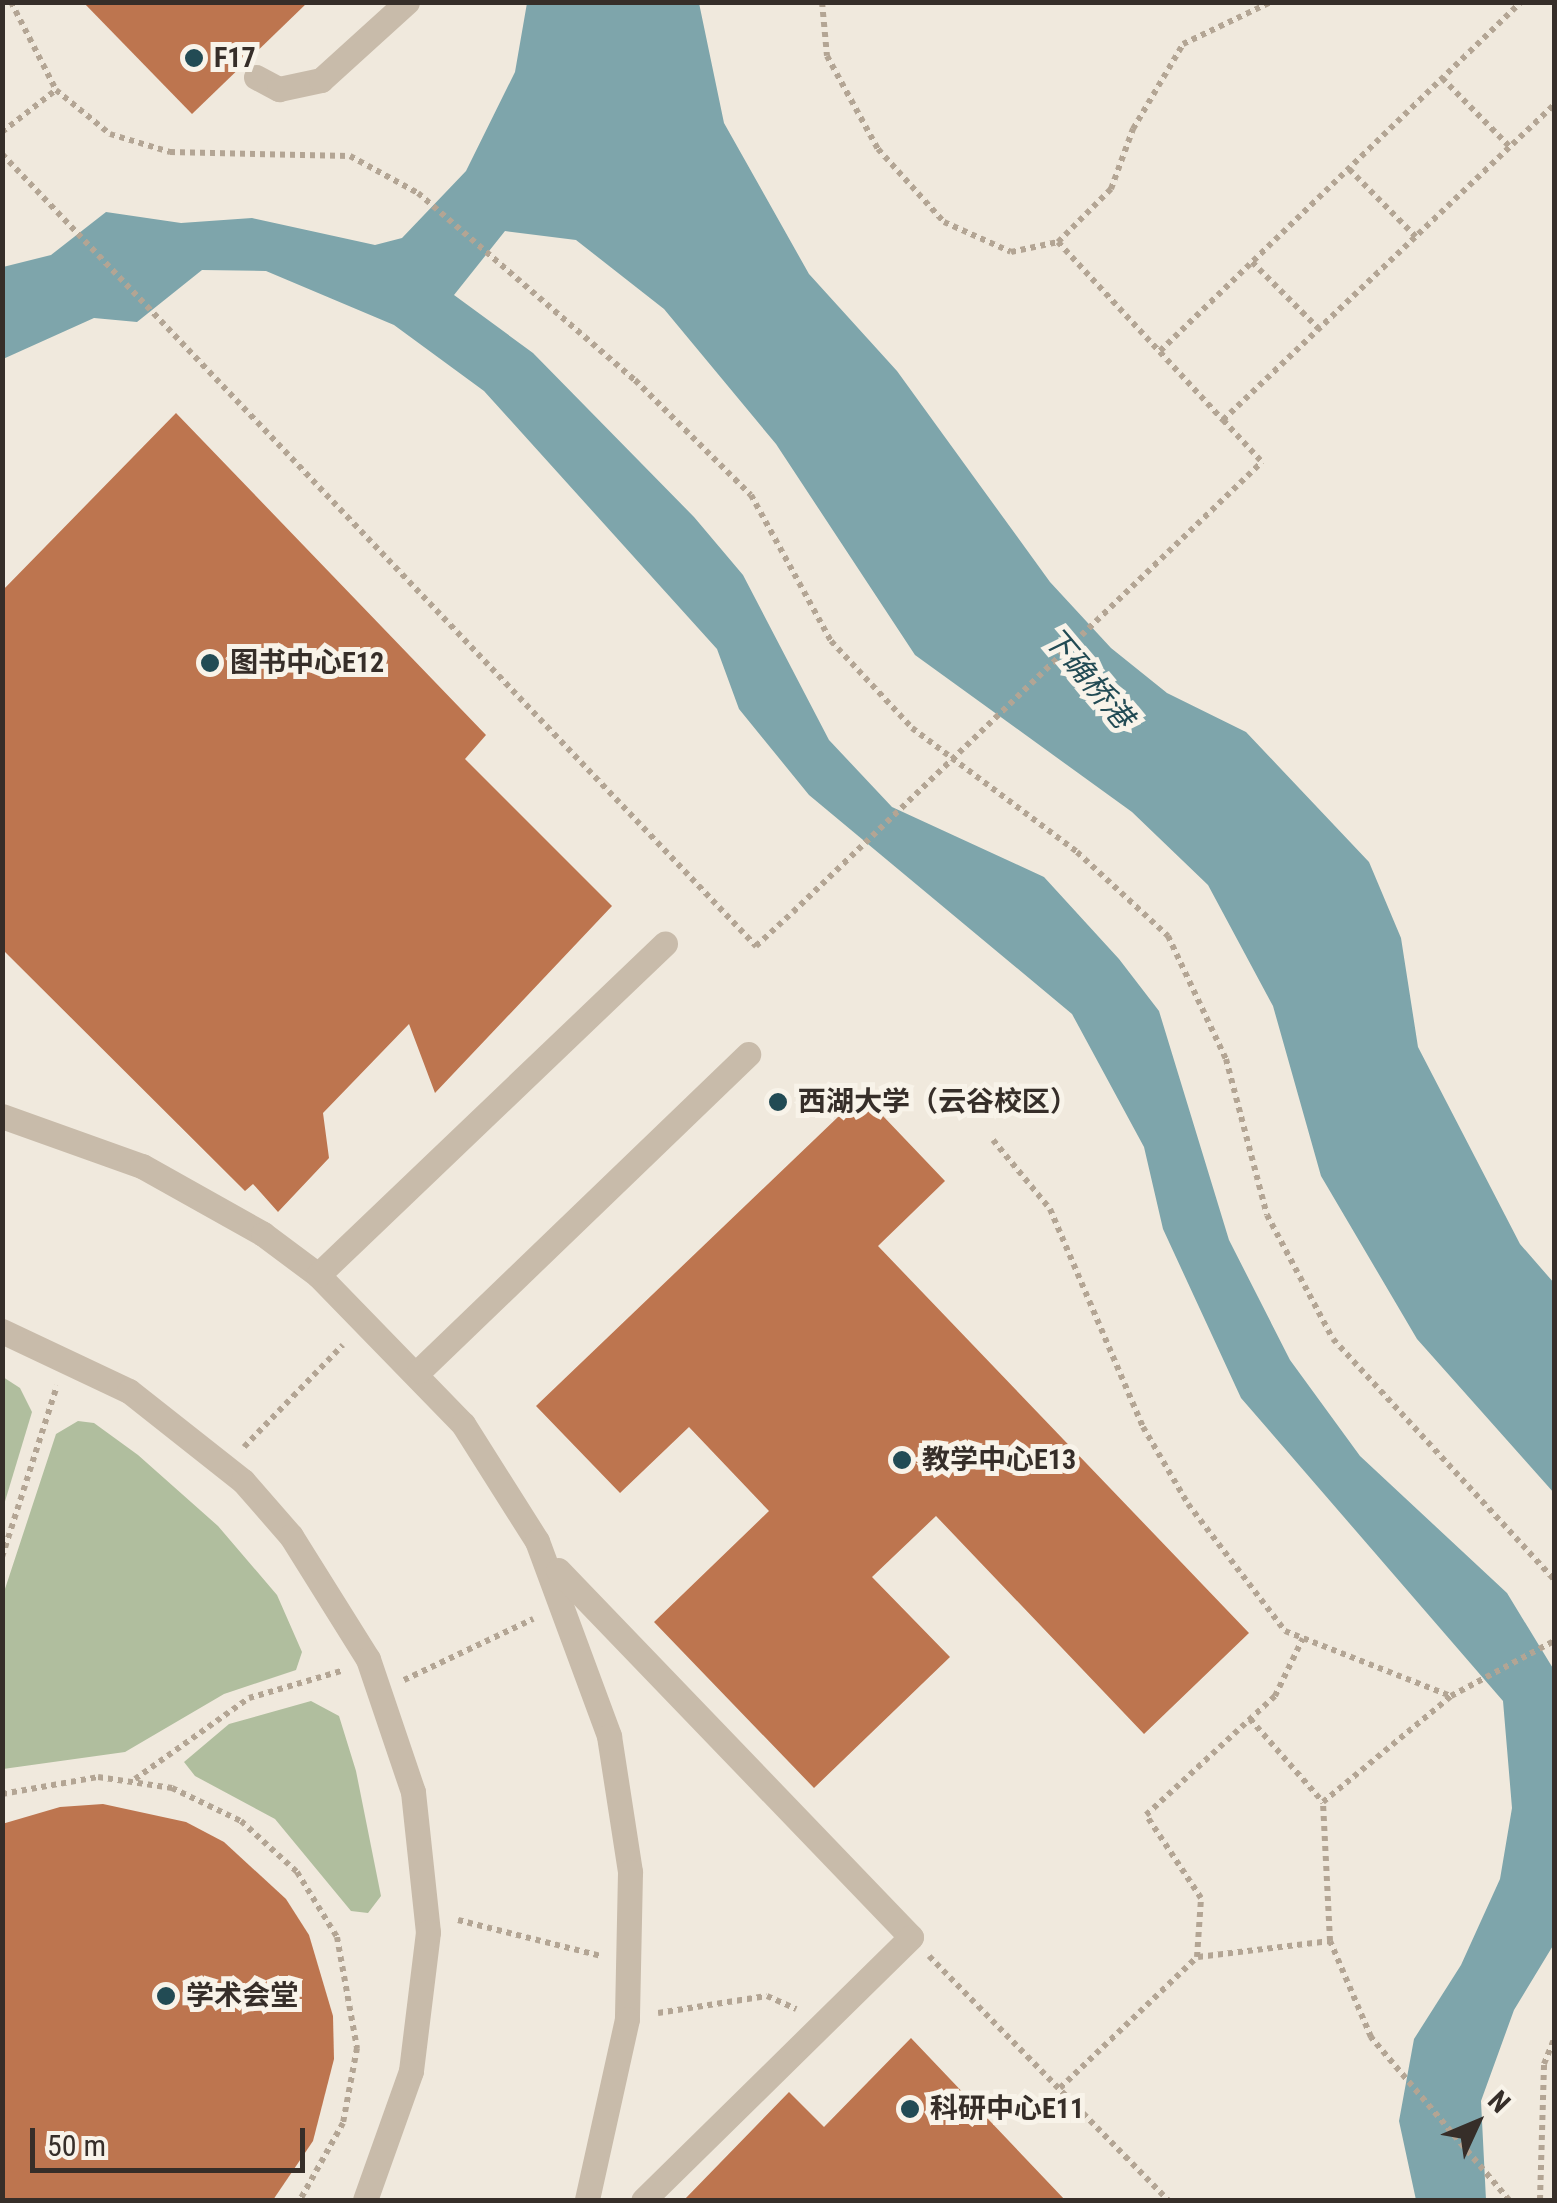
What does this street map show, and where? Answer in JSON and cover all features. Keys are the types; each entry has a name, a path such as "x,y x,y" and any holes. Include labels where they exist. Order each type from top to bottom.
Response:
{"street":[{"path":"256,77 279,88 321,80 408,2"},
{"path":"318,1275 665,944"},
{"path":"419,1371 748,1054"},
{"path":"2,1116 142,1166 318,1275 369,1319 419,1371 502,1482 544,1555 566,1604 623,1803 631,1964 627,2020 587,2200"},
{"path":"2,1330 65,1356 129,1390 226,1466 292,1536 368,1659 413,1792 427,1912 412,2071 365,2200"},
{"path":"544,1555 911,1937 643,2200"}],"path":[{"path":"11,2 56,90 110,134 170,152 350,156 418,193 635,380 750,495 831,641 912,728 1077,852 1168,936 1226,1059 1266,1215 1333,1338 1554,1578"},
{"path":"822,2 827,56 878,150 944,222 1012,252 1058,242 1110,189 1133,128 1183,44 1272,2"},
{"path":"1160,352 1521,2"},
{"path":"1442,78 1510,147"},
{"path":"2,132 56,90"},
{"path":"1223,420 1554,105"},
{"path":"2,154 756,946 1262,462 1058,242"},
{"path":"1349,169 1416,237"},
{"path":"1252,262 1319,329"},
{"path":"994,1140 1050,1209 1144,1427 1188,1504 1286,1631 1451,1696"},
{"path":"226,1466 369,1319"},
{"path":"2,1557 65,1356"},
{"path":"380,1691 566,1604"},
{"path":"1197,1957 1201,1898 1146,1815 1275,1696 1303,1638"},
{"path":"1323,1802 1451,1696 1554,1641"},
{"path":"135,1780 250,1698 368,1659"},
{"path":"1250,1720 1323,1802 1330,1941 1371,2036 1509,2200"},
{"path":"2,1794 62,1778 135,1780 241,1821 297,1872 337,1936 356,2010 353,2086 328,2158 300,2200"},
{"path":"427,1912 631,1964"},
{"path":"911,1937 1168,2200"},
{"path":"1060,2088 1197,1957 1330,1941"},
{"path":"627,2020 766,1996 824,2022"},
{"path":"1540,2200 1544,2064 1554,2039"}],"green space":[{"path":"3,1377 20,1388 32,1412 3,1508"},
{"path":"78,1421 94,1423 138,1455 218,1526 277,1595 302,1652 296,1670 224,1694 125,1752 3,1769 3,1595 56,1434"},
{"path":"311,1701 339,1716 356,1771 381,1896 368,1913 351,1911 275,1819 195,1776 184,1762 229,1724"}],"water":[{"name":"下确桥港","path":"527,3 699,3 724,123 809,274 897,371 1050,582 1111,648 1167,693 1246,732 1369,862 1401,938 1418,1047 1520,1244 1554,1283 1554,1493 1417,1339 1321,1176 1273,1006 1208,885 1132,812 915,655 776,444 664,309 576,240 505,231 454,295 533,353 694,517 743,575 829,740 892,807 1044,877 1119,959 1159,1011 1229,1240 1290,1360 1360,1456 1507,1593 1554,1670 1554,1944 1514,2010 1481,2101 1486,2200 1416,2200 1399,2121 1414,2039 1461,1965 1500,1879 1512,1808 1503,1701 1241,1398 1163,1229 1144,1147 1072,1014 809,795 739,709 717,649 484,391 394,325 266,271 202,270 137,322 94,318 3,359 3,267 51,255 106,212 181,223 252,218 375,245 402,238 466,171 515,72"}],"building":[{"name":"F17","path":"83,2 308,2 192,114"},
{"name":"图书中心E12","path":"176,413 486,735 465,759 612,906 435,1093 409,1024 323,1113 329,1158 278,1212 253,1184 245,1191 2,949 2,591"},
{"name":"教学中心E13","path":"862,1094 945,1181 878,1246 1249,1633 1144,1734 936,1516 872,1577 950,1657 814,1788 654,1622 769,1511 689,1427 620,1493 536,1406"},
{"name":"学术会堂","path":"103,1804 186,1822 224,1842 286,1899 309,1935 333,2016 334,2059 313,2141 273,2200 2,2200 2,1824 60,1807"},
{"name":"科研中心E11","path":"911,2038 1065,2200 684,2200 789,2092 824,2127"}],"place":[{"name":"F17","path":"194,58"},
{"name":"图书中心E12","path":"210,663"},
{"name":"西湖大学（云谷校区）","path":"778,1102"},
{"name":"教学中心E13","path":"902,1460"},
{"name":"学术会堂","path":"166,1996"},
{"name":"科研中心E11","path":"910,2109"}]}
